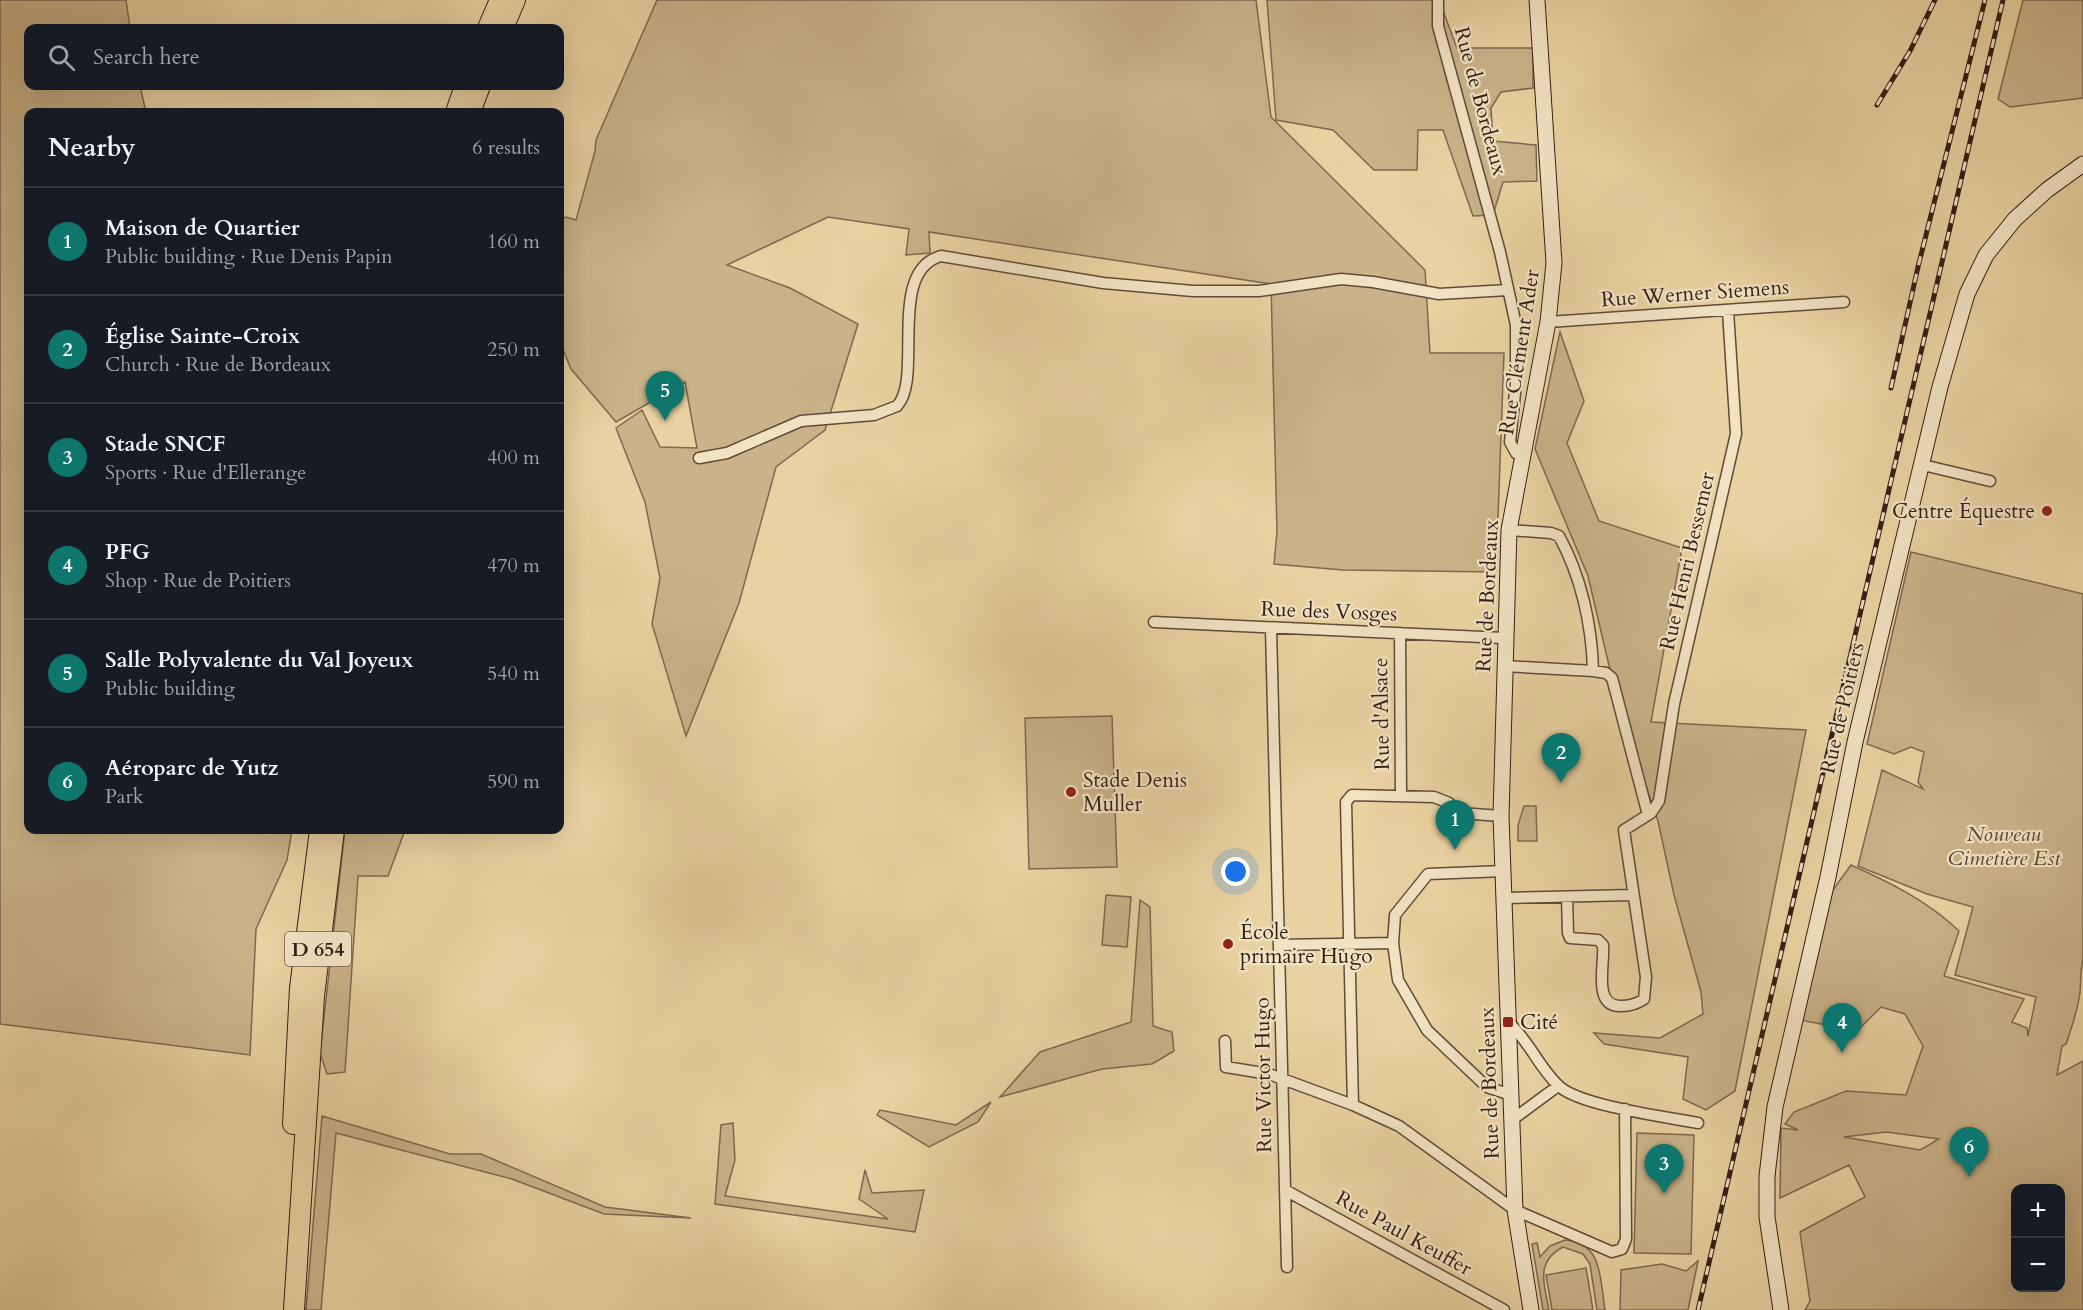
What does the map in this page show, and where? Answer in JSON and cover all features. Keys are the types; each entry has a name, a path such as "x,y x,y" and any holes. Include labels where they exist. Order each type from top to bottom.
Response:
{"highway":[{"path":"490,24 500,0"},
{"path":"505,24 515,0"},
{"path":"457,108 464,90"},
{"path":"472,108 478,90"},
{"name":"D 654","path":"294,1310 302,1069 302,965 319,834"},
{"name":"D 654","path":"302,1069 333,834"},
{"name":"D 654","path":"285,1310 301,1100"}],"street":[{"name":"Rue de Bordeaux","path":"1438,0 1438,26 1500,252 1516,325 1517,352 1510,442 1516,453 1523,458 1509,530 1504,638 1501,816 1515,1210 1531,1310"},
{"name":"Rue Clément Ader","path":"1523,458 1548,322 1554,263 1537,0"},
{"name":"Rue de Poitiers","path":"1781,1310 1767,1217 1769,1147 1776,1098 1828,877 1855,742 1940,387 1967,294 1986,255 2015,219 2047,190 2083,164"},
{"path":"699,458 727,453 801,421 888,412 897,406 904,394 907,337 916,278 919,269 926,262 941,256 1103,283 1193,291 1259,291 1341,279 1373,282 1439,294 1508,290"},
{"name":"Rue Werner Siemens","path":"1548,322 1844,302"},
{"name":"Rue Henri Bessemer","path":"1648,815 1659,801 1674,704 1736,434 1728,311"},
{"path":"1923,465 1990,481"},
{"path":"1509,530 1551,533 1559,536 1577,578 1587,618 1593,671"},
{"name":"Rue des Vosges","path":"1154,622 1504,638"},
{"name":"Rue Victor Hugo","path":"1271,629 1287,1267"},
{"name":"Rue d'Alsace","path":"1401,633 1401,795"},
{"path":"1504,666 1593,671 1606,673 1612,678 1648,815 1624,830 1632,896 1646,977 1644,999 1636,1004 1625,1006 1613,1006 1607,1002 1602,991 1603,945 1598,940 1570,938 1568,897"},
{"path":"1353,1105 1346,802 1352,795 1434,797 1449,803 1460,813 1501,816"},
{"path":"1504,871 1428,874 1420,881 1395,915 1393,943 1398,980 1427,1030 1487,1087 1510,1095"},
{"path":"1505,898 1632,896"},
{"path":"1279,945 1393,943"},
{"path":"1508,1022 1520,1033 1558,1086 1569,1093 1625,1109 1698,1123"},
{"path":"1225,1041 1226,1068 1282,1079 1353,1105 1399,1126 1515,1210 1612,1252 1622,1249 1626,1239 1625,1109"},
{"path":"1512,1120 1558,1086"},
{"name":"Rue Paul Keuffer","path":"1286,1190 1504,1310"}],"green space":[{"path":"0,0 126,0 129,24 24,24 24,90 141,90 145,108 24,108 24,834 291,834 287,860 256,929 250,1055 0,1024"},
{"path":"657,0 1256,0 1271,117 1425,270 1430,353 1504,353 1496,572 1343,570 1274,564 1277,532 1271,284 929,232 930,253 906,255 909,229 828,217 727,265 790,288 858,324 825,430 776,467 739,603 686,736 652,624 660,578 645,502 616,428 642,410 660,447 697,448 685,382 616,422 571,369 564,352 564,218 576,220 596,140"},
{"path":"1267,0 1439,0 1457,48 1533,48 1533,88 1501,92 1491,108 1493,141 1536,145 1537,181 1503,182 1493,215 1473,216 1443,130 1418,130 1417,170 1374,170 1333,130 1276,120"},
{"path":"2023,0 2083,0 2083,98 2010,107 1998,99"},
{"path":"1560,332 1584,401 1567,443 1599,521 1682,548 1651,722 1806,730 1735,1091 1706,1110 1683,1099 1688,1057 1604,1044 1594,1033 1660,1038 1703,1014 1701,992 1674,895 1658,821 1619,708 1588,576 1535,449"},
{"name":"Nouveau Cimetière Est","path":"1911,552 2083,594 2083,959 2078,1005 2066,1044 2062,1046 2057,1075 2083,1061 2083,1310 1805,1310 1810,1301 1800,1232 1865,1197 1849,1165 1780,1198 1781,1128 1798,1130 1785,1124 1794,1112 1846,1091 1906,1095 1923,1046 1905,1014 1881,1007 1857,1031 1795,1019 1822,905 1851,865 1894,885 1921,901 1959,931 1944,976 2024,999 2012,1022 2027,1028 2028,1036 2036,997 1955,975 1973,907 1927,894 1858,866 1882,770 1923,789 1918,782 1924,752 1911,747 1894,754 1867,744","holes":["1886,1132 1939,1139 1920,1150 1844,1137"]},
{"name":"Stade Denis Muller","path":"1112,716 1117,867 1029,869 1025,718"},
{"path":"1524,806 1536,806 1537,841 1518,841 1518,825"},
{"path":"345,834 404,834 388,876 358,876 345,1072 327,1074 320,1053"},
{"path":"1106,895 1131,897 1127,947 1102,945"},
{"path":"1140,900 1150,907 1153,1026 1172,1032 1174,1051 1152,1064 1102,1069 1000,1097 1040,1052 1131,1022"},
{"path":"991,1102 978,1122 929,1147 877,1115 880,1110 956,1125"},
{"path":"322,1116 450,1154 481,1154 605,1207 691,1218 604,1214 512,1179 336,1133 321,1310 306,1310"},
{"path":"733,1123 735,1160 725,1196 888,1219 859,1199 865,1170 872,1193 924,1190 915,1232 715,1204 721,1125"},
{"path":"1637,1133 1694,1135 1691,1254 1634,1253"},
{"path":"1565,1240 1577,1242 1593,1255 1600,1275 1605,1310 1597,1310 1590,1264 1583,1254 1563,1247 1554,1253 1545,1267 1544,1283 1549,1310 1543,1310 1532,1244 1537,1243 1540,1257 1550,1246"},
{"path":"1698,1261 1688,1310 1620,1310 1621,1270 1662,1264 1686,1271"},
{"path":"1586,1268 1593,1310 1552,1310 1546,1275"}],"railway":[{"path":"1877,105 1910,51 1935,0"},
{"path":"1891,388 1918,267 1985,0"},
{"path":"1698,1310 2003,0"}],"place":[{"name":"Salle Polyvalente du Val Joyeux","path":"665,421"},
{"name":"Centre Équestre","path":"2047,511"},
{"name":"Église Sainte-Croix","path":"1561,783"},
{"name":"Stade Denis Muller","path":"1071,792"},
{"name":"Maison de Quartier","path":"1455,850"},
{"name":"École primaire Hugo","path":"1228,944"},
{"name":"Cité","path":"1508,1022"},
{"name":"PFG","path":"1842,1053"},
{"name":"Aéroparc de Yutz","path":"1969,1177"},
{"name":"Stade SNCF","path":"1664,1194"}]}
